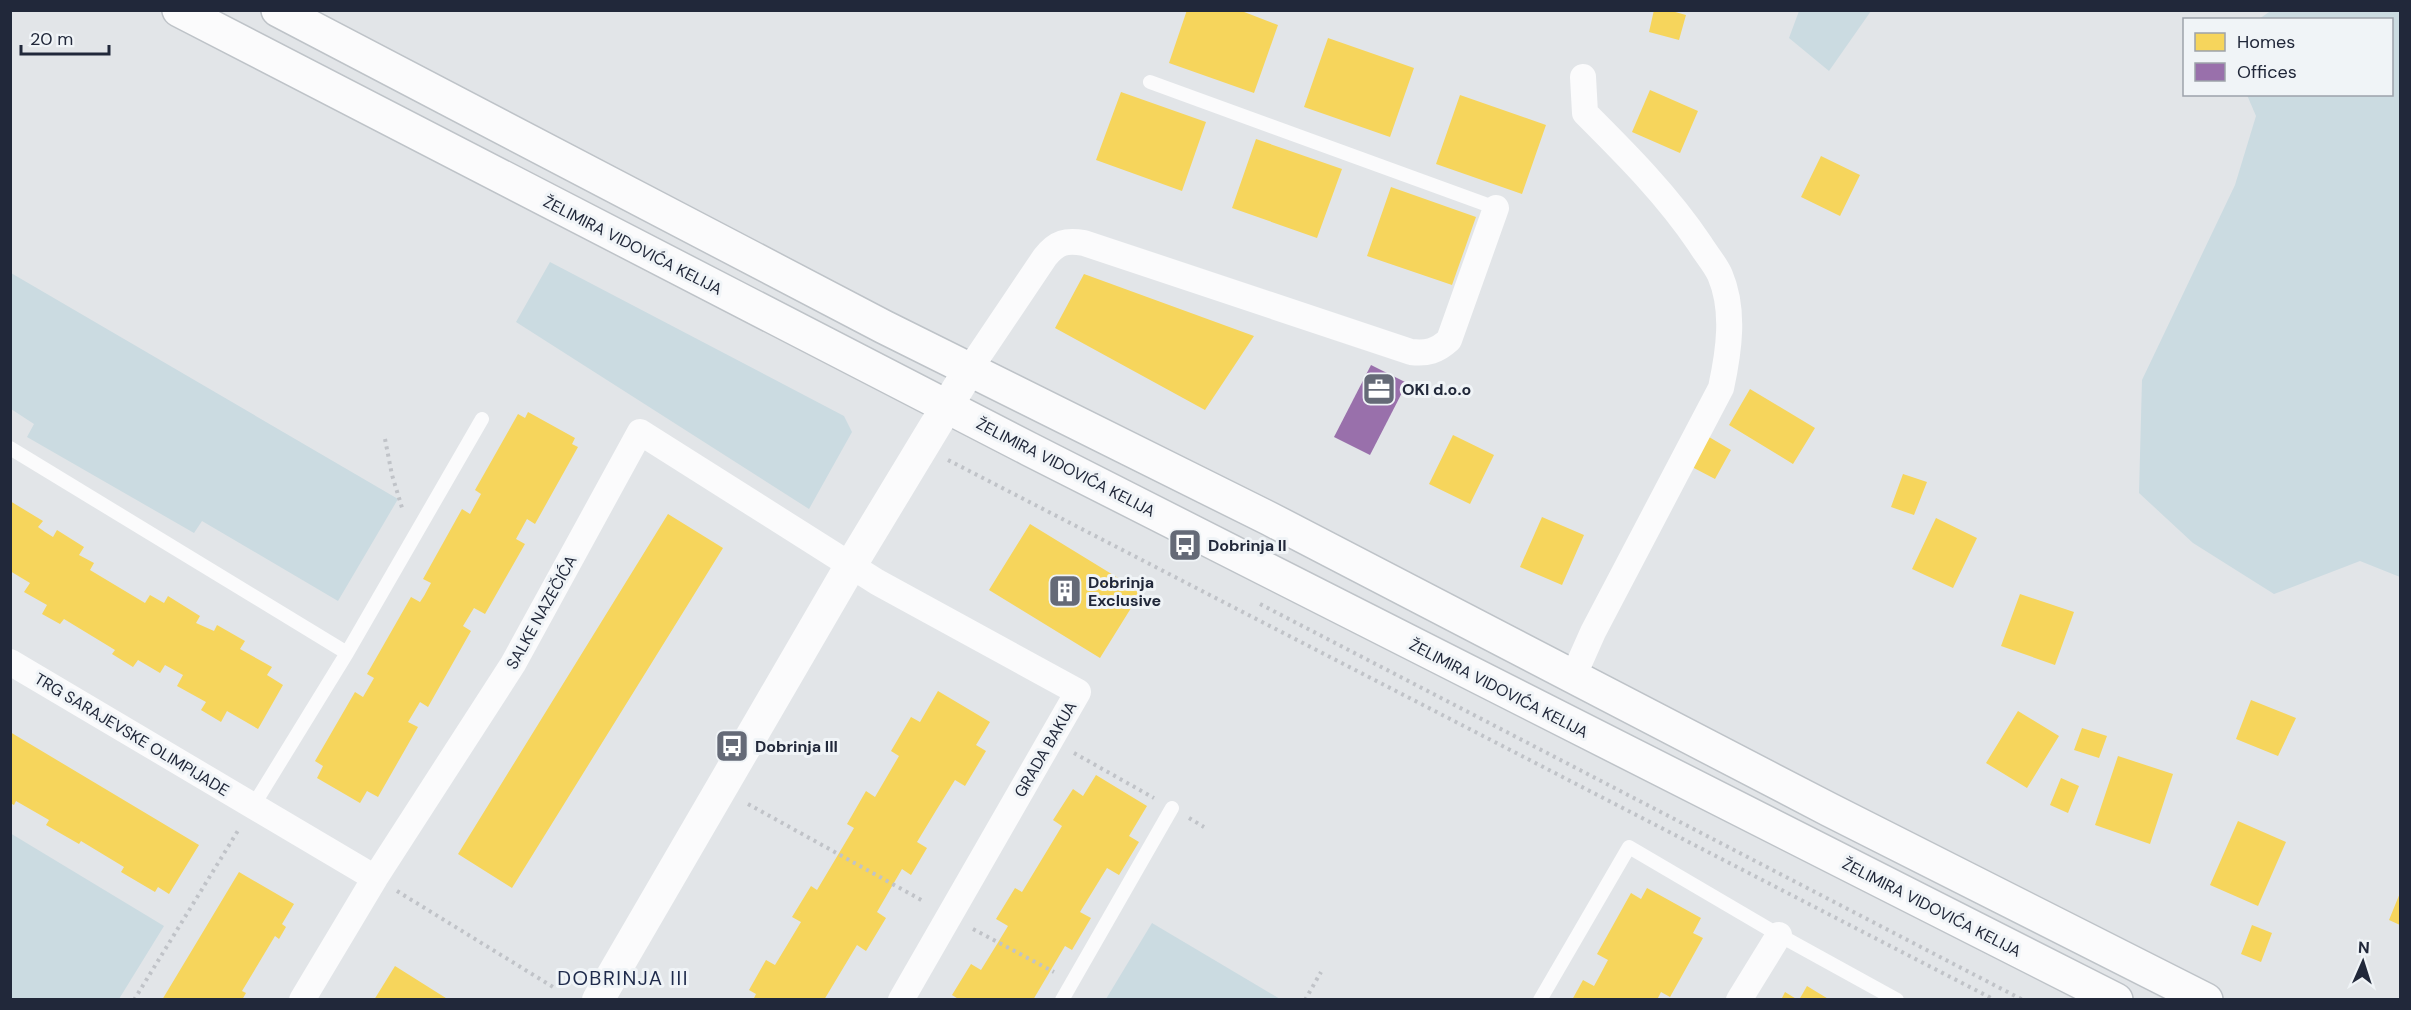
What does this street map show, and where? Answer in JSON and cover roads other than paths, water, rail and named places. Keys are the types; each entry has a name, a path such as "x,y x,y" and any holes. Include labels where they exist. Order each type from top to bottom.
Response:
{"main road":[{"name":"ŽELIMIRA VIDOVIĆA KELIJA","path":"179,10 1532,706 2116,999"},
{"path":"278,10 969,370 1270,519 1850,820 2206,999"}],"street":[{"path":"1573,676 1593,632 1721,387 1728,355 1729,313 1720,274 1689,228 1647,175 1585,113 1582,77"},
{"path":"598,999 851,565 969,370 1054,246 1068,240 1084,243 1411,352 1425,354 1439,349 1449,340 1496,208"},
{"name":"SALKE NAZEČIĆA","path":"302,999 375,878 513,664 640,432 851,565"},
{"name":"GRADA BAKUA","path":"851,565 877,582 1078,692 901,999"},
{"name":"TRG SARAJEVSKE OLIMPIJADE","path":"10,662 375,878"},
{"path":"1739,999 1779,935"}],"lane":[{"path":"1150,82 1496,208"},
{"path":"253,806 347,653 482,418"},
{"path":"10,448 347,653"},
{"path":"1062,999 1172,808"},
{"path":"1540,999 1629,847 1779,935 1897,999"}],"place":[{"name":"OKI d.o.o","path":"1379,389"},
{"name":"Dobrinja II","path":"1185,545"},
{"name":"Dobrinja Exclusive","path":"1065,591"},
{"name":"Dobrinja III","path":"732,746"}],"district":[{"name":"DOBRINJA III","path":"623,978"}]}
